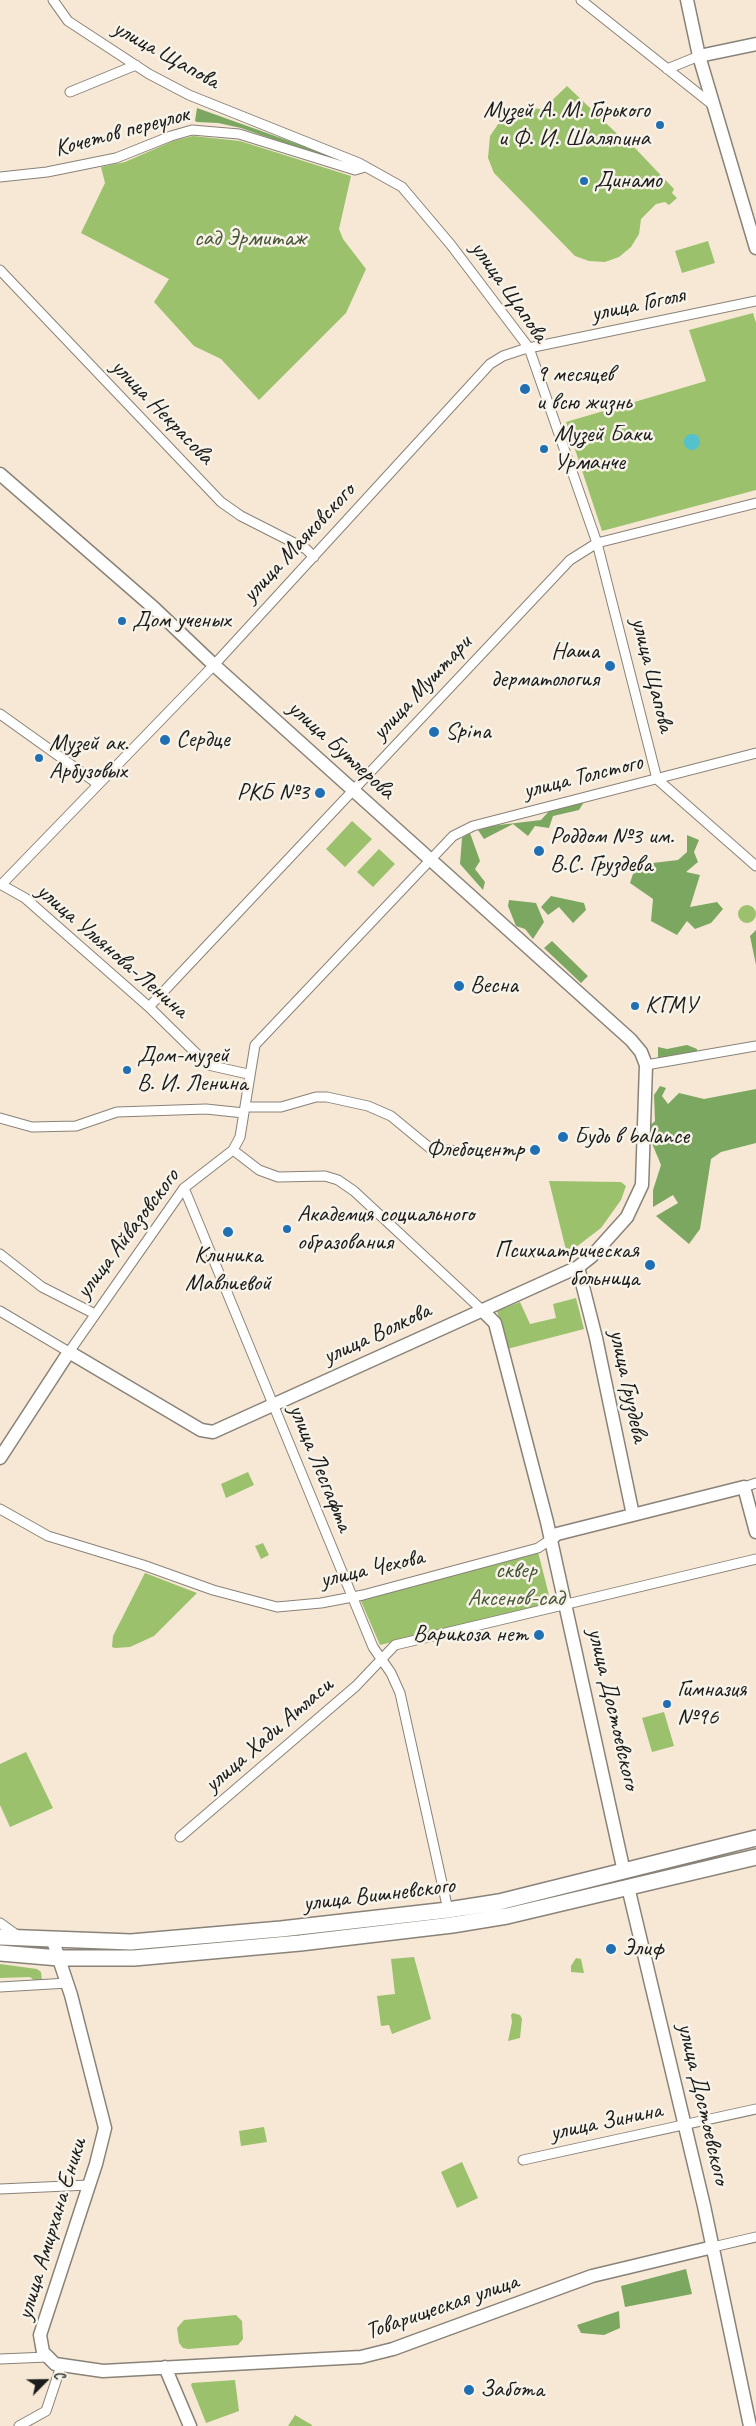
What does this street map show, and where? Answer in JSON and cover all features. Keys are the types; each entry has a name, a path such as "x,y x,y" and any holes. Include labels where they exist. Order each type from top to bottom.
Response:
{"main road":[{"path":"687,0 699,56 756,248"},
{"path":"699,56 756,44"},
{"name":"улица Бутлерова","path":"0,474 154,608 214,665 631,1040 640,1052 646,1065"},
{"name":"улица Волкова","path":"69,1352 201,1430 213,1432 578,1267 599,1249 627,1218 642,1185 646,1065"},
{"name":"улица Груздева","path":"578,1267 596,1338 633,1515"},
{"name":"улица Достоевского","path":"482,1310 495,1323 566,1606 624,1872 713,2247 750,2426"},
{"name":"улица Айвазовского","path":"0,1458 69,1352"},
{"path":"750,1485 756,1532"},
{"name":"улица Чехова","path":"550,1540 557,1534 750,1485"},
{"name":"улица Вишневского","path":"0,1937 25,1940 131,1942 290,1928 448,1910 499,1902 756,1838"},
{"name":"улица Вишневского","path":"0,1953 59,1958 134,1958 300,1943 445,1926 507,1916 756,1857"},
{"name":"улица Амирхана Еники","path":"47,2357 41,2346 42,2328 89,2186 105,2128 68,1983 53,1941"},
{"name":"Товарищеская улица","path":"47,2357 61,2366 103,2371 361,2357 392,2349 592,2276 713,2247"},
{"path":"165,2367 190,2426"}],"street":[{"name":"улица Щапова","path":"53,0 68,21 136,65 189,95 365,167 402,187 451,245 529,348 598,543 658,779"},
{"path":"581,0 714,106"},
{"path":"667,69 699,56"},
{"path":"70,92 136,65"},
{"name":"Кочетов переулок","path":"1,176 47,172 116,158 171,136 192,130 239,134 355,170 365,167"},
{"name":"улица Некрасова","path":"0,270 221,502 241,516 306,549 314,557"},
{"name":"улица Гоголя","path":"529,348 756,301"},
{"name":"улица Маяковского","path":"1,884 214,665 490,364 503,356 529,348"},
{"name":"улица Муштари","path":"149,1007 570,560 598,543 756,503"},
{"path":"0,714 98,784"},
{"name":"улица Толстого","path":"432,860 452,836 473,826 756,753"},
{"path":"658,779 756,866"},
{"path":"233,1150 240,1137 245,1110 248,1074 255,1044 432,860"},
{"name":"улица Ульянова-Ленина","path":"1,884 25,898 149,1007 208,1065 248,1074"},
{"path":"646,1065 756,1046"},
{"path":"0,1118 32,1127 76,1126 117,1112 206,1109 245,1110 281,1107 316,1097 327,1097 368,1106 391,1116 431,1149 457,1151"},
{"name":"улица Айвазовского","path":"69,1352 184,1188 233,1150"},
{"name":"улица Достоевского","path":"233,1150 258,1170 278,1177 325,1176 338,1180 354,1191 482,1310"},
{"name":"улица Лесгафта","path":"184,1188 351,1598 373,1648 391,1673 400,1693 448,1910"},
{"path":"0,1254 42,1287 95,1314"},
{"name":"улица Волкова","path":"0,1311 69,1352"},
{"name":"улица Чехова","path":"0,1509 48,1536 143,1565 213,1590 275,1607 322,1603 351,1598 538,1548 550,1540"},
{"path":"380,1658 395,1645 566,1606 756,1559"},
{"name":"улица Хади Атласи","path":"180,1836 356,1686 380,1658"},
{"path":"0,1923 25,1940"},
{"path":"0,1987 68,1983"},
{"name":"улица Зинина","path":"523,2160 756,2109"},
{"path":"0,2189 89,2186"},
{"name":"Товарищеская улица","path":"713,2247 756,2237"},
{"path":"0,2359 47,2357"},
{"path":"18,2426 46,2411 61,2366"}],"green space":[{"name":"Динамо","path":"567,86 631,147 633,146 674,189 672,193 677,198 669,205 665,202 656,204 641,219 639,234 631,247 619,257 605,262 589,261 575,256 494,173 488,158 490,136 503,117 524,108 543,109"},
{"path":"197,108 345,161 344,164 241,128 218,123 197,122 195,121"},
{"name":"сад Эрмитаж","path":"193,136 240,141 351,176 339,229 343,239 366,269 346,313 259,400 221,359 194,346 154,302 169,279 81,233 105,183 101,167 125,162 173,141"},
{"path":"708,241 715,263 682,273 675,251"},
{"path":"753,313 756,323 756,490 602,531 566,422 706,381 689,330"},
{"path":"584,802 579,810 553,816 549,828 535,826 528,836 513,824 484,839 478,830 491,826 541,820 551,809"},
{"path":"352,821 372,839 345,867 326,849"},
{"path":"470,833 480,861 475,869 485,882 483,890 460,864 462,838"},
{"path":"687,835 699,840 694,852 698,862 686,872 700,875 690,907 717,902 723,909 711,923 695,929 687,921 677,935 651,921 653,899 630,883 636,865 678,860 687,852"},
{"path":"379,849 395,864 373,887 357,872"},
{"path":"551,896 584,903 586,910 573,923 559,907 548,915 541,907"},
{"path":"509,900 536,903 544,922 533,939 525,929 516,926 508,906"},
{"path":"747,905 753,908 756,914 753,920 747,923 741,920 738,914 741,908"},
{"path":"756,930 756,965 750,936"},
{"path":"552,941 588,976 581,983 544,948"},
{"path":"687,1045 697,1049 697,1058 677,1062 658,1058 658,1047 667,1049"},
{"path":"660,1086 666,1088 662,1096 668,1104 679,1093 704,1099 756,1089 756,1143 721,1152 711,1159 700,1229 689,1244 656,1216 678,1203 673,1195 653,1207 653,1190 661,1165 646,1129 655,1121 654,1095"},
{"path":"549,1181 621,1182 626,1186 621,1200 601,1228 567,1254"},
{"path":"576,1298 584,1329 507,1349 497,1311 520,1302 530,1324 556,1318 553,1304"},
{"path":"248,1472 254,1485 226,1498 221,1484"},
{"path":"263,1543 269,1555 261,1559 255,1546"},
{"name":"сквер Аксенов-сад","path":"538,1552 551,1603 380,1645 360,1599"},
{"path":"145,1573 197,1593 154,1636 130,1647 112,1647 113,1636"},
{"path":"664,1712 674,1746 652,1752 642,1718"},
{"path":"26,1752 53,1808 10,1827 0,1805 0,1764"},
{"path":"414,1957 431,2019 392,2034 389,2025 381,2026 377,1996 395,1994 391,1959"},
{"path":"576,1958 581,1959 584,1973 571,1972 571,1966"},
{"path":"0,1964 37,1969 41,1972 42,1980 36,1982 30,1977 0,1978"},
{"path":"513,2013 520,2015 522,2019 520,2038 508,2041 512,2022 511,2015"},
{"path":"264,2127 267,2142 241,2146 239,2131"},
{"path":"462,2162 478,2198 457,2208 441,2172"},
{"path":"686,2269 692,2294 625,2307 621,2286"},
{"path":"619,2311 620,2328 604,2335 581,2333 577,2325"},
{"path":"236,2315 242,2321 243,2339 238,2345 188,2349 183,2348 179,2343 177,2328 184,2320"},
{"path":"235,2380 239,2411 206,2423 191,2385 192,2383"},
{"path":"295,2415 312,2425 312,2426 288,2426"}],"water":[{"path":"689,434 695,434 700,439 698,448 689,450 684,445 684,439"}],"place":[{"name":"Музей А. М. Горького и Ф. И. Шаляпина","path":"660,125"},
{"name":"Динамо","path":"584,181"},
{"name":"9 месяцев и всю жизнь","path":"525,389"},
{"name":"Музей Баки Урманче","path":"544,449"},
{"name":"Дом ученых","path":"122,621"},
{"name":"Наша дерматология","path":"610,666"},
{"name":"Spina","path":"434,732"},
{"name":"Сердце","path":"165,740"},
{"name":"Музей ак. Арбузовых","path":"39,758"},
{"name":"РКБ №3","path":"320,793"},
{"name":"Роддом №3 им. В.С. Груздева","path":"539,851"},
{"name":"Весна","path":"459,986"},
{"name":"КГМУ","path":"635,1006"},
{"name":"Дом-музей В. И. Ленина","path":"127,1070"},
{"name":"Будь в balance","path":"563,1137"},
{"name":"Флебоцентр","path":"535,1150"},
{"name":"Академия социального образования","path":"287,1229"},
{"name":"Клиника Мавлиевой","path":"228,1232"},
{"name":"Психиатрическая больница","path":"650,1265"},
{"name":"Варикоза нет","path":"539,1635"},
{"name":"Гимназия №96","path":"667,1704"},
{"name":"Элиф","path":"611,1949"},
{"name":"Забота","path":"469,2390"}]}
